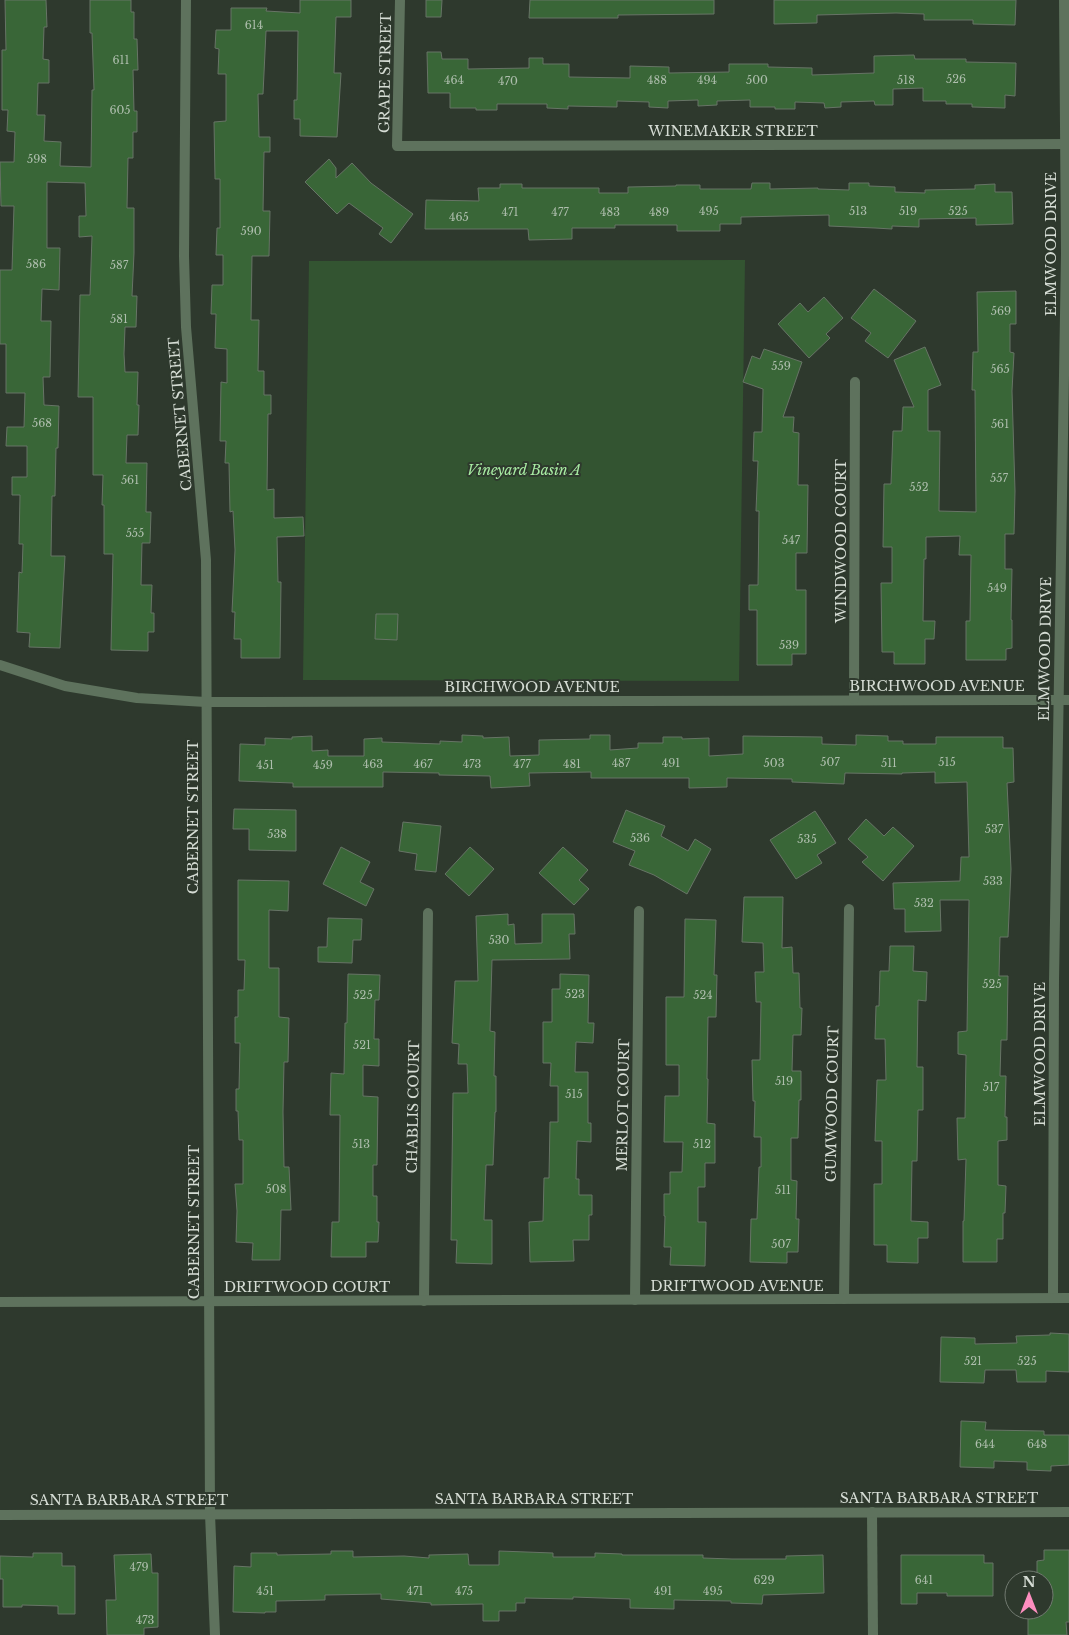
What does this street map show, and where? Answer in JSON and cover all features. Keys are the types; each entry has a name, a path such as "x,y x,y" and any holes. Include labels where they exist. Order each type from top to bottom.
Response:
{"street":[{"name":"CABERNET STREET","path":"186,0 184,256 186,327 206,560 208,1301 210,1514 215,1635"},
{"name":"GRAPE STREET","path":"397,146 400,0"},
{"name":"ELMWOOD DRIVE","path":"1053,1298 1054,980 1067,144 1064,0"},
{"name":"WINEMAKER STREET","path":"397,146 1067,144"},
{"name":"WINDWOOD COURT","path":"854,699 855,382"},
{"name":"BIRCHWOOD AVENUE","path":"0,665 65,686 137,698 206,702 1069,700"},
{"name":"GUMWOOD COURT","path":"844,1299 849,909"},
{"name":"MERLOT COURT","path":"635,1300 639,911"},
{"name":"CHABLIS COURT","path":"424,1301 428,913"},
{"name":"DRIFTWOOD AVENUE","path":"404,1301 1069,1298"},
{"name":"DRIFTWOOD COURT","path":"0,1302 404,1301"},
{"path":"872,1512 873,1635"},
{"name":"SANTA BARBARA STREET","path":"0,1515 1069,1512"}],"green space":[{"name":"Vineyard Basin A","path":"745,260 739,681 303,680 309,261"}],"building":[{"path":"5,0 46,0 47,27 44,27 43,59 49,60 49,83 38,83 37,115 45,115 44,141 61,142 60,166 91,167 92,90 94,90 90,0 131,0 131,12 134,12 134,39 137,39 138,70 133,70 134,111 137,111 137,132 133,132 133,158 128,158 127,208 134,208 132,296 137,296 136,327 125,327 124,354 125,372 138,372 137,405 139,405 138,435 127,435 126,463 147,463 146,512 151,512 150,543 142,543 141,585 152,585 151,613 154,613 154,632 148,632 148,651 111,650 113,554 104,554 103,475 93,475 93,397 78,397 80,295 90,295 92,236 79,237 79,216 86,216 85,183 47,182 47,248 60,248 59,290 42,289 41,321 51,321 50,377 43,377 44,405 59,406 55,496 52,496 51,556 65,556 60,648 29,647 30,633 17,632 19,572 22,573 23,544 19,544 20,495 12,495 12,477 27,477 27,446 6,446 7,427 24,427 25,393 6,393 6,344 0,344 0,270 12,270 14,206 1,206 0,162 14,162 15,132 7,131 8,110 2,110 2,50 6,50"},
{"path":"300,0 351,0 351,17 336,17 334,73 341,73 337,137 300,136 300,119 294,119 294,100 297,100 298,31 266,31 263,94 258,94 259,137 270,137 270,152 264,152 263,211 270,211 269,256 252,256 251,320 259,320 258,371 264,371 264,395 271,395 271,414 268,414 267,490 274,489 274,518 303,517 304,536 277,537 278,582 281,582 280,658 241,658 241,639 234,639 235,612 232,612 235,550 233,511 230,512 229,463 225,463 226,441 220,441 221,382 227,383 227,349 215,348 216,314 211,314 212,285 223,285 223,255 216,255 217,228 220,228 220,179 215,179 214,122 226,121 226,74 218,74 219,49 215,48 216,30 231,30 231,8 267,8 266,11 300,13"},
{"path":"426,0 442,0 441,17 426,17"},
{"path":"530,0 714,0 714,14 618,15 618,18 529,18"},
{"path":"774,0 1016,0 1015,25 973,24 973,20 924,20 924,14 896,13 817,15 817,23 774,24"},
{"path":"427,52 441,52 442,59 468,59 468,69 529,68 529,58 543,58 543,64 569,64 569,77 630,78 630,66 669,67 669,73 729,72 729,64 768,64 768,67 812,68 812,75 874,73 874,56 914,55 915,59 966,59 966,62 1016,63 1015,96 1005,95 1005,108 972,107 972,104 946,104 946,101 923,101 923,88 893,89 893,105 875,105 874,101 841,102 841,107 825,108 824,103 795,102 795,109 775,109 775,107 750,107 750,100 717,101 717,105 698,106 698,100 668,101 668,108 649,107 649,102 617,101 617,107 568,106 568,109 547,108 547,104 497,104 497,110 476,110 476,108 450,108 450,93 428,93"},
{"path":"329,159 336,168 336,178 352,163 371,183 413,214 391,243 379,234 383,228 349,203 337,214 305,182"},
{"path":"752,183 770,183 770,189 818,188 849,190 849,183 869,183 869,186 895,187 895,192 925,193 925,190 975,189 975,185 995,184 995,192 1012,192 1013,224 976,225 976,218 919,219 919,227 892,226 892,229 829,226 829,215 741,217 741,224 720,224 720,231 677,231 677,225 615,225 615,228 572,228 572,239 529,240 528,229 425,229 426,200 479,201 478,188 500,188 500,184 522,184 522,188 599,188 599,193 628,193 628,187 700,185 700,189 751,189"},
{"path":"874,289 916,321 888,358 865,341 871,333 851,318"},
{"path":"1016,291 1016,324 1010,324 1010,352 1014,353 1012,391 1015,491 1014,534 1005,534 1005,569 1012,569 1012,648 1006,649 1006,660 966,660 966,621 970,621 971,555 959,555 960,536 926,537 923,621 935,621 934,639 925,639 925,664 894,664 894,652 882,652 881,583 892,583 892,547 883,547 884,484 891,484 893,431 902,431 903,407 914,407 894,360 925,347 941,385 928,390 928,431 940,431 939,511 976,512 975,390 972,390 973,352 978,352 977,292"},
{"path":"824,297 843,318 826,334 830,338 809,358 778,324 800,303 808,312"},
{"path":"764,349 802,362 783,417 794,417 793,432 799,433 798,485 808,485 807,553 796,553 796,590 806,590 806,654 792,654 792,665 757,665 757,610 749,610 749,585 758,585 759,511 756,511 758,461 753,461 754,432 762,432 763,389 743,382 752,356 760,359"},
{"path":"376,614 398,614 397,640 375,639"},
{"path":"462,735 483,736 483,738 509,737 510,756 539,755 539,740 590,739 590,735 610,735 610,750 638,748 638,743 663,743 663,737 682,737 682,739 709,738 709,756 743,754 743,736 822,737 822,744 856,745 856,735 888,736 888,741 903,741 903,744 936,744 936,737 1003,737 1003,748 1013,748 1014,782 1007,783 1011,869 1008,937 1000,937 999,976 1008,976 1007,1040 1001,1040 1000,1076 1006,1076 1005,1117 1007,1117 1007,1140 998,1141 998,1185 1006,1186 1003,1239 997,1239 997,1262 963,1262 966,1159 958,1160 957,1118 965,1118 966,1055 958,1054 958,1032 967,1031 969,900 940,900 941,931 905,932 905,909 894,909 893,883 960,881 961,857 969,857 967,782 935,783 935,772 902,774 845,773 844,784 792,782 792,779 727,778 727,787 689,788 689,778 591,778 591,772 529,773 530,786 491,788 490,776 439,775 439,773 383,772 383,787 293,787 293,783 239,781 240,744 265,745 265,738 292,739 292,737 312,736 312,751 328,750 328,756 364,756 364,739 382,738 382,742 440,744 440,741 462,742"},
{"path":"234,809 296,810 296,851 249,850 249,829 233,829"},
{"path":"626,810 665,826 661,836 688,851 695,839 711,849 687,894 654,875 629,865 635,851 613,842"},
{"path":"815,811 836,843 817,855 822,863 796,879 770,840"},
{"path":"866,819 884,836 893,827 914,846 883,881 862,862 868,857 848,839"},
{"path":"403,822 441,826 436,872 415,870 417,854 399,851"},
{"path":"341,847 370,862 360,882 374,889 366,906 323,884"},
{"path":"470,847 494,869 469,896 445,874"},
{"path":"563,847 588,870 579,880 589,889 574,905 539,873"},
{"path":"238,880 289,881 288,911 269,910 269,968 279,968 279,1017 289,1018 288,1062 284,1062 283,1112 284,1167 289,1167 291,1210 281,1210 280,1260 252,1260 253,1243 236,1242 237,1211 235,1184 243,1184 243,1140 239,1140 238,1111 236,1111 236,1089 239,1089 240,1043 235,1043 235,1017 238,1017 238,990 244,990 245,960 238,960"},
{"path":"744,897 783,897 782,948 792,947 793,973 799,973 800,1008 802,1008 801,1035 793,1035 792,1071 801,1071 801,1100 799,1100 798,1138 791,1138 791,1180 797,1181 796,1219 799,1219 798,1252 787,1252 787,1263 750,1262 751,1219 757,1219 759,1167 761,1167 761,1137 754,1137 755,1101 753,1101 752,1060 760,1060 761,1002 756,1002 755,972 764,972 763,943 742,942"},
{"path":"508,914 508,925 514,924 515,944 542,943 542,914 574,914 575,934 569,934 570,959 492,960 490,1031 495,1032 494,1076 496,1076 496,1112 493,1165 486,1165 484,1220 492,1220 492,1264 456,1263 457,1240 451,1240 453,1093 468,1093 467,1064 458,1064 459,1044 452,1043 455,981 478,981 476,916"},
{"path":"328,918 362,919 361,940 353,940 352,963 318,962 318,947 327,947"},
{"path":"685,919 716,920 714,975 717,975 716,1017 708,1017 707,1079 707,1123 715,1124 715,1163 705,1163 705,1187 698,1187 698,1222 706,1222 705,1266 670,1265 671,1247 664,1247 664,1194 670,1194 670,1172 682,1172 683,1142 664,1142 665,1096 679,1096 679,1065 666,1065 666,997 684,997"},
{"path":"890,946 914,946 913,971 927,972 926,1001 918,1000 917,1067 923,1067 923,1110 918,1110 917,1161 912,1161 911,1221 928,1222 928,1238 918,1238 918,1263 887,1262 887,1245 874,1245 874,1184 882,1184 882,1141 875,1141 877,1080 886,1080 885,1039 875,1039 876,1006 879,1006 880,971 889,971"},
{"path":"348,974 380,975 379,1000 375,1000 374,1039 379,1039 379,1066 363,1065 363,1096 378,1097 377,1165 373,1165 373,1196 377,1196 378,1242 366,1242 366,1257 331,1257 332,1222 339,1222 340,1115 330,1115 331,1073 344,1074"},
{"path":"560,974 589,975 588,1023 594,1023 593,1043 576,1042 575,1072 588,1072 588,1123 591,1123 591,1142 577,1141 576,1179 579,1179 579,1195 592,1195 592,1215 589,1215 589,1240 573,1240 574,1261 530,1262 529,1222 543,1221 544,1178 549,1178 550,1122 558,1122 558,1086 550,1086 551,1063 543,1063 543,1022 552,1022 552,989 560,989"},
{"path":"1050,1333 1069,1334 1069,1372 1046,1371 1046,1382 1017,1382 1016,1370 985,1370 984,1383 940,1382 941,1337 975,1338 975,1344 1017,1343 1016,1336 1050,1335"},
{"path":"961,1421 986,1422 985,1430 1044,1431 1044,1435 1069,1435 1069,1465 1051,1466 1051,1471 1027,1470 1027,1462 994,1461 994,1468 960,1467"},
{"path":"1044,1550 1069,1550 1069,1622 1066,1622 1067,1635 1028,1635 1028,1620 1054,1620 1054,1570 1037,1570 1037,1561 1044,1560"},
{"path":"331,1551 353,1551 353,1557 404,1556 429,1558 429,1555 468,1554 469,1565 499,1565 499,1551 553,1553 553,1557 595,1557 595,1553 703,1555 703,1558 732,1559 786,1559 786,1556 823,1555 824,1593 763,1595 762,1604 731,1603 731,1601 674,1600 674,1609 630,1608 630,1599 525,1598 525,1603 516,1603 516,1611 499,1611 499,1621 483,1621 483,1604 431,1605 431,1603 381,1599 381,1594 325,1595 325,1600 276,1601 276,1612 233,1612 234,1566 251,1567 251,1553 277,1553 277,1555 331,1554"},
{"path":"33,1553 62,1553 62,1566 75,1566 75,1614 58,1614 58,1606 22,1605 22,1607 3,1607 3,1579 0,1579 0,1556 33,1557"},
{"path":"151,1554 152,1573 158,1573 158,1627 144,1628 144,1635 107,1635 106,1600 116,1600 114,1555"},
{"path":"901,1555 984,1555 984,1563 993,1563 993,1596 947,1596 947,1593 917,1593 917,1604 901,1604"}]}
